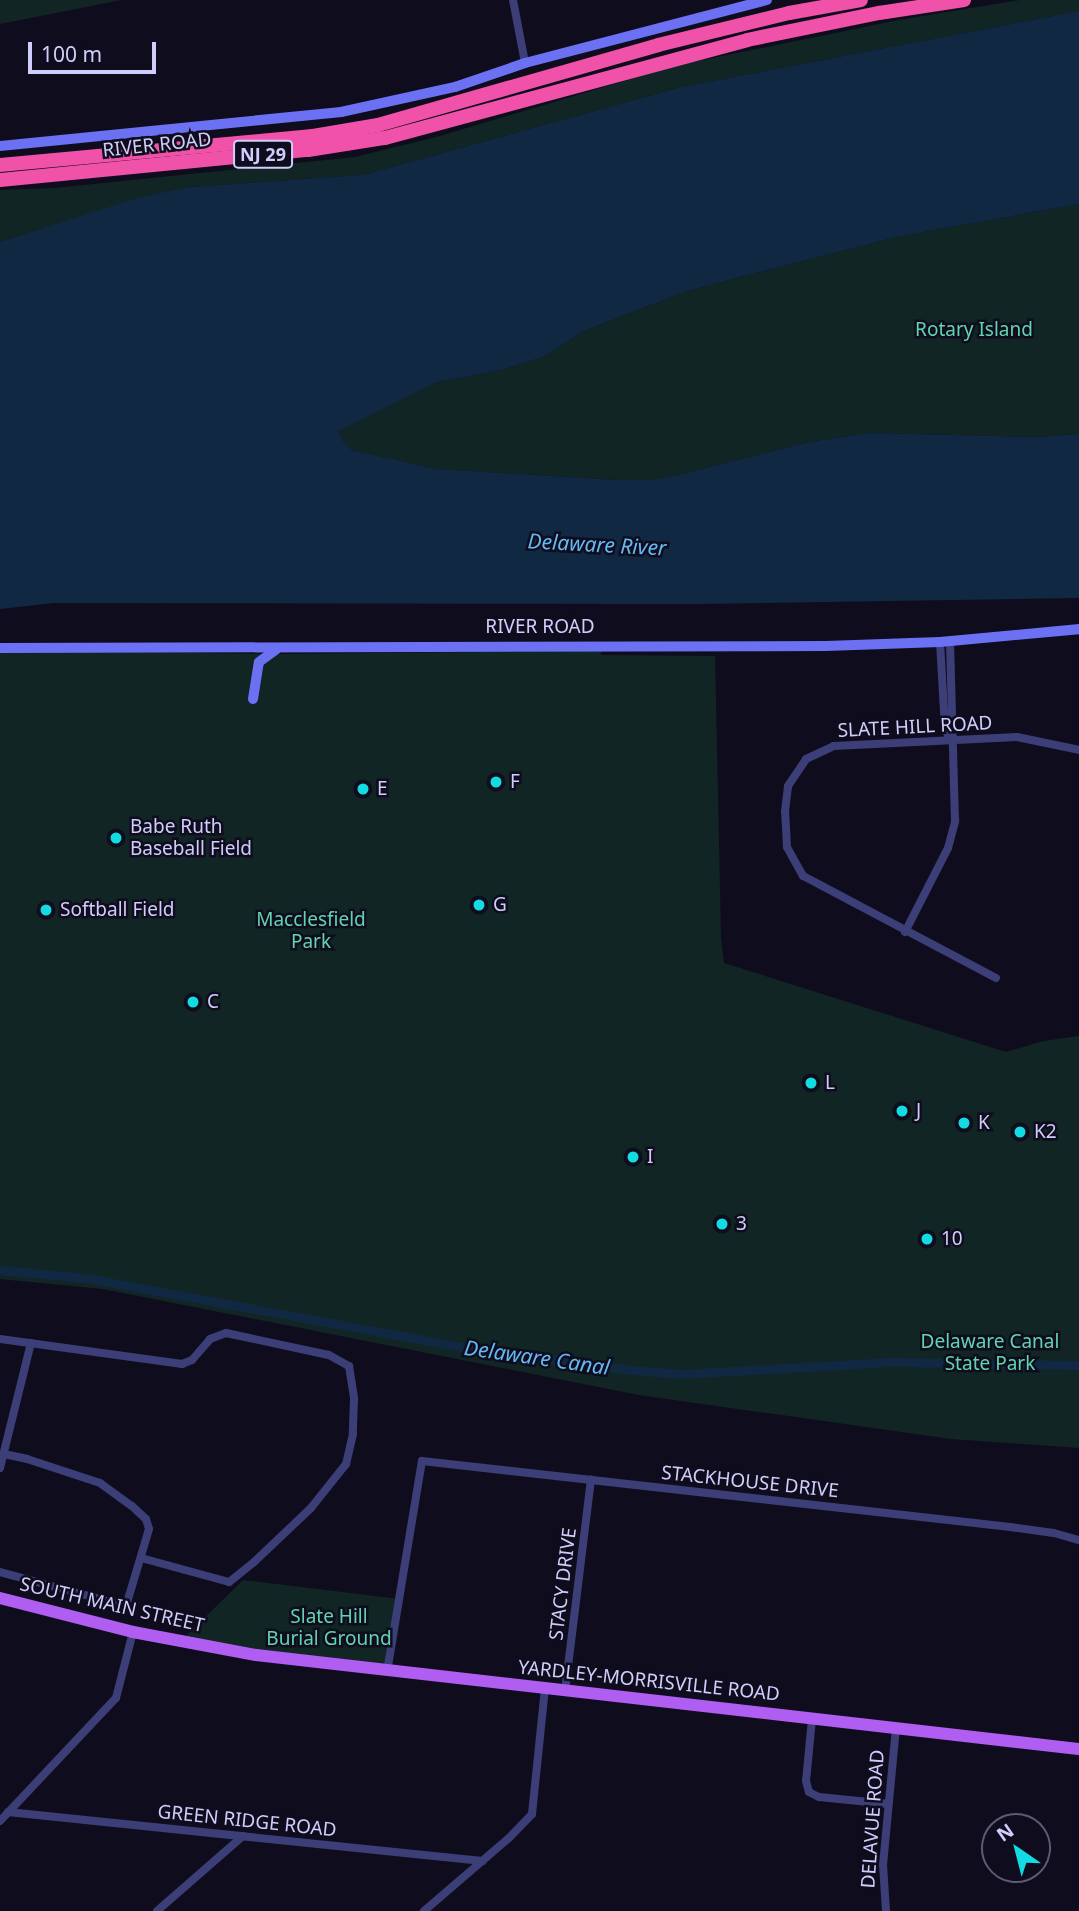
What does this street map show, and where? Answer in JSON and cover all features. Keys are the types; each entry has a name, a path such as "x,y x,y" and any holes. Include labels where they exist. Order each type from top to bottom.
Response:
{"highway":[{"name":"RIVER ROAD","path":"0,165 339,132 420,115 658,45 789,13 861,0"},
{"name":"RIVER ROAD","path":"0,180 346,144 420,130 747,40 879,13 959,1"}],"main road":[{"name":"RIVER ROAD","path":"0,146 341,112 420,96 525,63 767,0"},
{"name":"RIVER ROAD","path":"0,648 826,646 945,642 1079,629"},
{"path":"253,648 253,699 259,662 279,648"},
{"name":"SOUTH MAIN STREET","path":"0,1598 133,1632 215,1649"},
{"name":"YARDLEY-MORRISVILLE ROAD","path":"215,1649 387,1672 1079,1749"}],"street":[{"path":"513,0 525,63"},
{"path":"905,932 941,864 952,834 955,806 951,741 946,729 945,642"},
{"name":"SLATE HILL ROAD","path":"996,978 813,884 797,870 787,847 786,793 799,767 824,749 1017,737 1079,750"},
{"path":"0,1339 182,1364 192,1360 210,1339 226,1333 329,1355 349,1366 352,1377 353,1434 346,1464 311,1508 254,1562 229,1582 141,1558"},
{"path":"0,1468 31,1343"},
{"path":"0,1572 126,1606 149,1529 146,1519 100,1483 2,1455"},
{"name":"STACKHOUSE DRIVE","path":"387,1672 422,1461 1010,1527 1054,1533 1079,1540"},
{"name":"STACY DRIVE","path":"565,1691 591,1480"},
{"path":"0,1821 116,1698 133,1632"},
{"path":"424,1911 527,1821 535,1806 545,1689"},
{"path":"812,1719 806,1782 809,1792 819,1797 889,1804"},
{"name":"DELAVUE ROAD","path":"886,1911 883,1865 896,1728"},
{"name":"GREEN RIDGE ROAD","path":"8,1812 482,1861"},
{"path":"157,1911 243,1836"}],"green space":[{"path":"0,0 121,0 0,24"},
{"path":"1020,0 1079,0 1079,11 681,87 363,175 190,187 137,199 0,242 0,190 55,188 355,157 440,136 678,65 899,20"},
{"name":"Rotary Island","path":"1079,204 1079,434 1035,437 868,433 809,442 652,480 616,480 437,469 352,450 343,441 339,431 435,383 501,370 543,357 584,331 687,291 896,237"},
{"name":"Macclesfield Park","path":"0,651 278,654 601,651 601,655 715,656 721,938 724,963 1006,1052 1044,1041 1079,1036 1079,1448 951,1439 639,1395 103,1289 0,1279"},
{"name":"Slate Hill Burial Ground","path":"243,1580 399,1599 387,1672 179,1643"}],"water":[{"name":"Delaware River","path":"1079,11 1079,204 896,237 687,291 584,331 543,357 501,370 435,383 339,431 343,441 352,450 437,469 616,480 652,480 809,442 868,433 1035,437 1079,434 1079,598 697,604 54,603 0,609 0,242 137,198 190,187 363,175 681,87"}],"waterway":[{"name":"Delaware Canal","path":"0,1270 86,1278 468,1348 631,1370 682,1374 890,1362 1079,1365"}],"place":[{"name":"F","path":"496,782"},
{"name":"E","path":"363,789"},
{"name":"Babe Ruth Baseball Field","path":"116,838"},
{"name":"G","path":"479,905"},
{"name":"Softball Field","path":"46,910"},
{"name":"C","path":"193,1002"},
{"name":"L","path":"811,1083"},
{"name":"J","path":"902,1111"},
{"name":"K","path":"964,1123"},
{"name":"K2","path":"1020,1132"},
{"name":"I","path":"633,1157"},
{"name":"3","path":"722,1224"},
{"name":"10","path":"927,1239"}],"park label":[{"name":"Delaware Canal State Park","path":"990,1353"}]}
